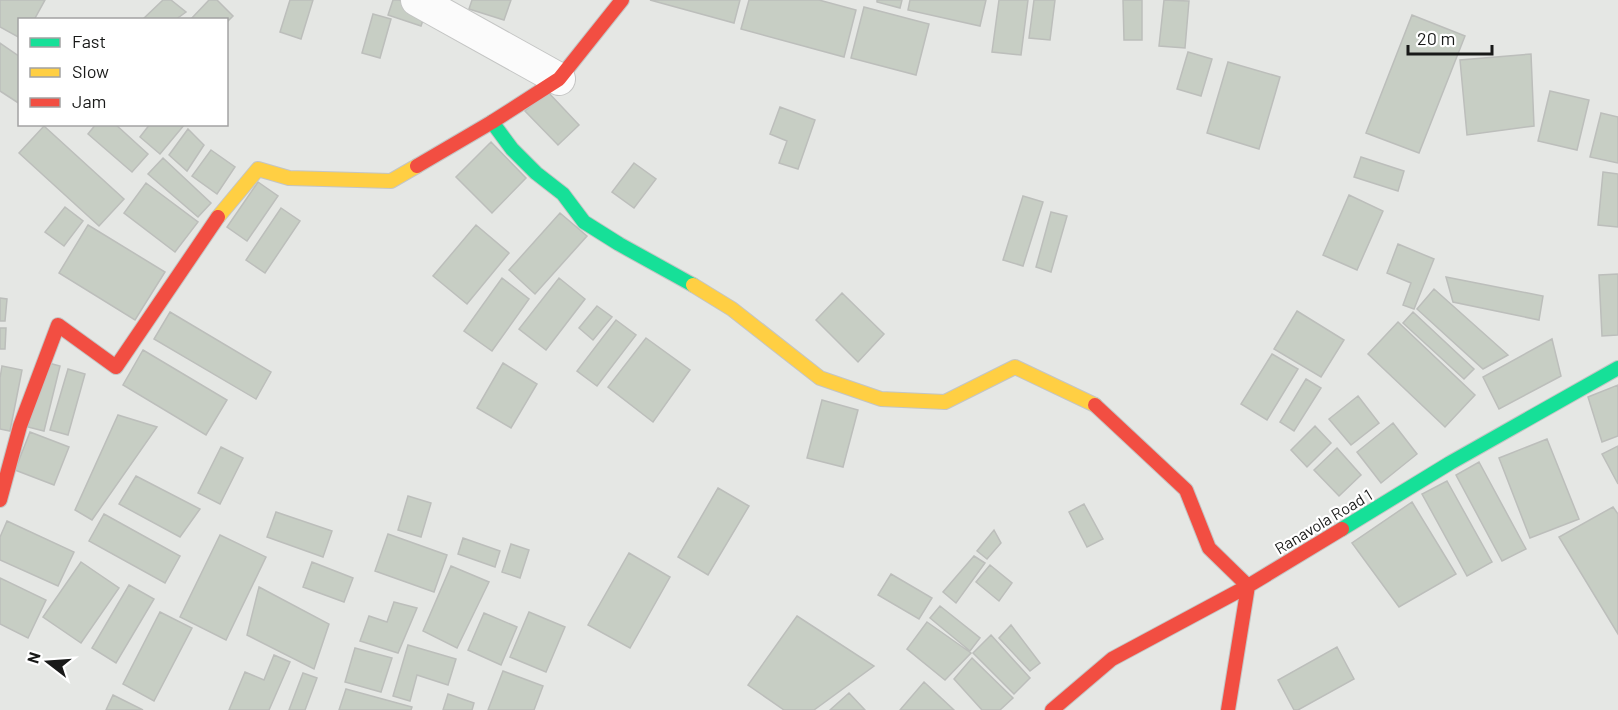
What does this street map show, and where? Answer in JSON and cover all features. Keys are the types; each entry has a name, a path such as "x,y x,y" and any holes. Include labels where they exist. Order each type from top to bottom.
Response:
{"street":[{"path":"417,0 559,79"},
{"path":"0,500 20,426 58,325 116,367 219,217 258,170 289,178 391,181 492,122 559,79 622,0"},
{"path":"492,122 512,149 563,194 584,222 619,244 671,271 732,309 820,378 882,399 945,402 1015,366 1098,406 1186,490 1209,548 1248,586 1228,710"},
{"name":"Ranavola Road 1","path":"1052,710 1112,659 1248,586 1450,463 1618,368"}],"building":[{"path":"0,0 45,0 35,18 18,18 18,37 0,27"},
{"path":"163,0 171,0 186,12 178,18 144,18"},
{"path":"209,0 217,0 233,16 228,21 228,18 192,18"},
{"path":"290,0 313,0 301,39 280,32"},
{"path":"393,0 427,9 421,26 388,15"},
{"path":"472,0 511,0 504,20 469,9"},
{"path":"650,0 740,0 734,23"},
{"path":"749,0 819,0 856,10 844,57 741,29"},
{"path":"877,0 902,0 900,8 877,2"},
{"path":"910,0 986,0 980,26 908,10"},
{"path":"999,0 1028,0 1021,55 992,52"},
{"path":"1034,0 1055,0 1050,40 1029,38"},
{"path":"1123,0 1142,0 1142,40 1124,40"},
{"path":"1164,0 1189,1 1185,48 1159,46"},
{"path":"864,7 929,24 916,75 851,58"},
{"path":"373,14 391,19 380,58 362,53"},
{"path":"1412,15 1465,36 1419,153 1366,133"},
{"path":"0,43 18,56 18,103 0,91"},
{"path":"1188,52 1212,59 1201,96 1177,89"},
{"path":"1531,54 1534,126 1467,135 1460,60"},
{"path":"1228,62 1280,77 1259,149 1207,133"},
{"path":"547,91 579,125 558,145 525,111"},
{"path":"1550,91 1589,100 1577,150 1538,141"},
{"path":"780,107 815,120 798,169 779,163 787,141 770,134"},
{"path":"1601,113 1618,117 1618,163 1590,157"},
{"path":"44,126 124,199 99,226 19,153"},
{"path":"94,126 117,126 148,154 132,172 88,134"},
{"path":"148,126 183,126 160,154 140,137"},
{"path":"188,129 204,145 187,171 169,155"},
{"path":"491,142 526,178 492,213 456,177"},
{"path":"211,150 235,167 217,194 192,176"},
{"path":"1361,157 1404,171 1398,191 1354,177"},
{"path":"163,158 211,203 198,217 148,174"},
{"path":"634,163 656,179 634,208 612,192"},
{"path":"1603,172 1618,174 1618,227 1598,225"},
{"path":"258,182 278,196 247,241 227,227"},
{"path":"146,183 198,222 175,252 124,213"},
{"path":"1349,195 1383,211 1357,270 1323,255"},
{"path":"1023,196 1043,202 1023,266 1003,260"},
{"path":"65,207 83,221 64,246 45,232"},
{"path":"281,208 300,221 265,273 246,260"},
{"path":"1051,212 1067,216 1051,272 1036,267"},
{"path":"560,213 587,236 535,294 509,270"},
{"path":"88,225 165,272 135,320 59,273"},
{"path":"476,225 509,253 467,304 433,276"},
{"path":"1398,244 1434,259 1414,309 1403,305 1411,283 1387,273"},
{"path":"1618,274 1618,335 1602,336 1599,275"},
{"path":"1446,277 1543,296 1539,320 1453,302"},
{"path":"502,278 529,299 492,351 464,331"},
{"path":"559,278 585,299 546,350 519,329"},
{"path":"1434,289 1508,355 1483,369 1417,309"},
{"path":"842,293 884,334 858,362 816,320"},
{"path":"0,298 7,299 5,321 0,321"},
{"path":"597,306 612,317 593,340 579,328"},
{"path":"1297,311 1344,340 1321,377 1274,349"},
{"path":"170,312 271,372 256,399 154,339"},
{"path":"1413,312 1474,369 1464,379 1403,323"},
{"path":"616,320 636,335 597,386 577,371"},
{"path":"1398,322 1475,395 1445,427 1368,354"},
{"path":"0,328 6,328 5,349 0,349"},
{"path":"646,338 690,370 653,422 608,387"},
{"path":"1552,339 1561,376 1499,409 1483,377"},
{"path":"143,350 227,400 206,435 123,385"},
{"path":"1272,354 1298,369 1267,420 1241,404"},
{"path":"45,362 60,366 44,431 28,427"},
{"path":"503,363 537,384 511,428 477,408"},
{"path":"2,366 22,370 10,431 0,429"},
{"path":"68,369 85,374 68,435 50,430"},
{"path":"1306,379 1321,388 1294,431 1280,422"},
{"path":"1618,385 1618,436 1602,442 1588,397"},
{"path":"1358,396 1379,423 1351,445 1329,419"},
{"path":"822,400 858,410 843,467 807,458"},
{"path":"118,415 157,427 92,520 75,510"},
{"path":"1393,423 1417,454 1381,483 1357,452"},
{"path":"1315,426 1331,443 1307,467 1291,450"},
{"path":"30,432 69,447 54,485 15,470"},
{"path":"1547,439 1579,519 1530,538 1499,458"},
{"path":"1618,446 1618,484 1602,454"},
{"path":"221,447 243,458 220,504 198,493"},
{"path":"1337,448 1361,475 1339,496 1314,470"},
{"path":"1479,462 1526,549 1502,561 1456,475"},
{"path":"136,476 200,509 180,537 119,504"},
{"path":"1447,481 1492,562 1467,576 1422,494"},
{"path":"718,488 749,506 708,575 678,557"},
{"path":"408,496 431,503 421,537 398,530"},
{"path":"1412,502 1456,574 1399,607 1352,543"},
{"path":"1084,504 1103,539 1087,547 1069,512"},
{"path":"1613,507 1618,514 1618,634 1559,537"},
{"path":"276,512 332,531 323,557 267,537"},
{"path":"104,514 180,556 165,583 89,541"},
{"path":"7,521 74,552 58,586 0,560 0,537"},
{"path":"994,530 1001,543 987,559 977,551"},
{"path":"388,534 447,555 434,592 375,571"},
{"path":"220,535 266,557 226,640 180,617"},
{"path":"463,538 500,551 495,567 458,554"},
{"path":"511,544 529,550 520,578 502,572"},
{"path":"629,553 670,577 630,648 588,625"},
{"path":"974,556 985,563 956,603 943,592"},
{"path":"81,562 119,588 81,643 43,617"},
{"path":"312,562 353,578 344,602 303,587"},
{"path":"990,565 1012,583 999,601 976,582"},
{"path":"451,566 489,582 457,648 423,631"},
{"path":"891,574 932,598 919,619 878,595"},
{"path":"0,578 46,600 28,638 0,624"},
{"path":"129,585 154,599 116,663 92,648"},
{"path":"259,587 329,624 314,669 247,635"},
{"path":"394,602 417,608 398,653 360,641 369,616 387,622"},
{"path":"940,606 980,638 970,651 930,618"},
{"path":"160,612 192,628 154,701 123,684"},
{"path":"529,612 565,627 546,672 510,657"},
{"path":"484,613 517,627 501,665 468,650"},
{"path":"797,616 874,666 814,710 784,710 748,685"},
{"path":"927,622 971,653 945,680 907,649"},
{"path":"1011,625 1040,663 1030,671 999,638"},
{"path":"991,635 1030,678 1014,694 973,653"},
{"path":"408,645 456,659 448,685 417,675 410,701 393,696"},
{"path":"1337,647 1354,679 1298,710 1294,710 1278,680"},
{"path":"355,648 392,658 381,692 345,682"},
{"path":"274,655 290,662 269,710 229,710 245,672 264,680"},
{"path":"972,658 1013,698 1000,710 982,710 954,679"},
{"path":"503,671 543,686 534,710 488,710"},
{"path":"303,673 317,678 305,710 289,710"},
{"path":"924,682 954,710 900,710"},
{"path":"346,689 412,707 411,710 339,710"},
{"path":"849,693 865,710 830,710"},
{"path":"448,694 474,703 472,710 443,710"},
{"path":"113,695 143,710 106,710"}],"traffic: fast":[{"path":"492,122 512,149 536,173 563,194 584,222 693,285"},
{"path":"1342,529 1450,463 1618,368"}],"traffic: slow":[{"path":"218,217 258,169 289,178 391,181 417,166"},
{"path":"693,285 732,309 820,378 881,399 945,402 1015,367 1095,405"}],"traffic: jam":[{"path":"417,166 559,79 622,0"},
{"path":"0,500 20,426 58,325 116,367 218,217"},
{"path":"1095,405 1186,490 1209,548 1248,586 1228,710"},
{"path":"1052,710 1112,659 1248,586 1342,529"}]}
